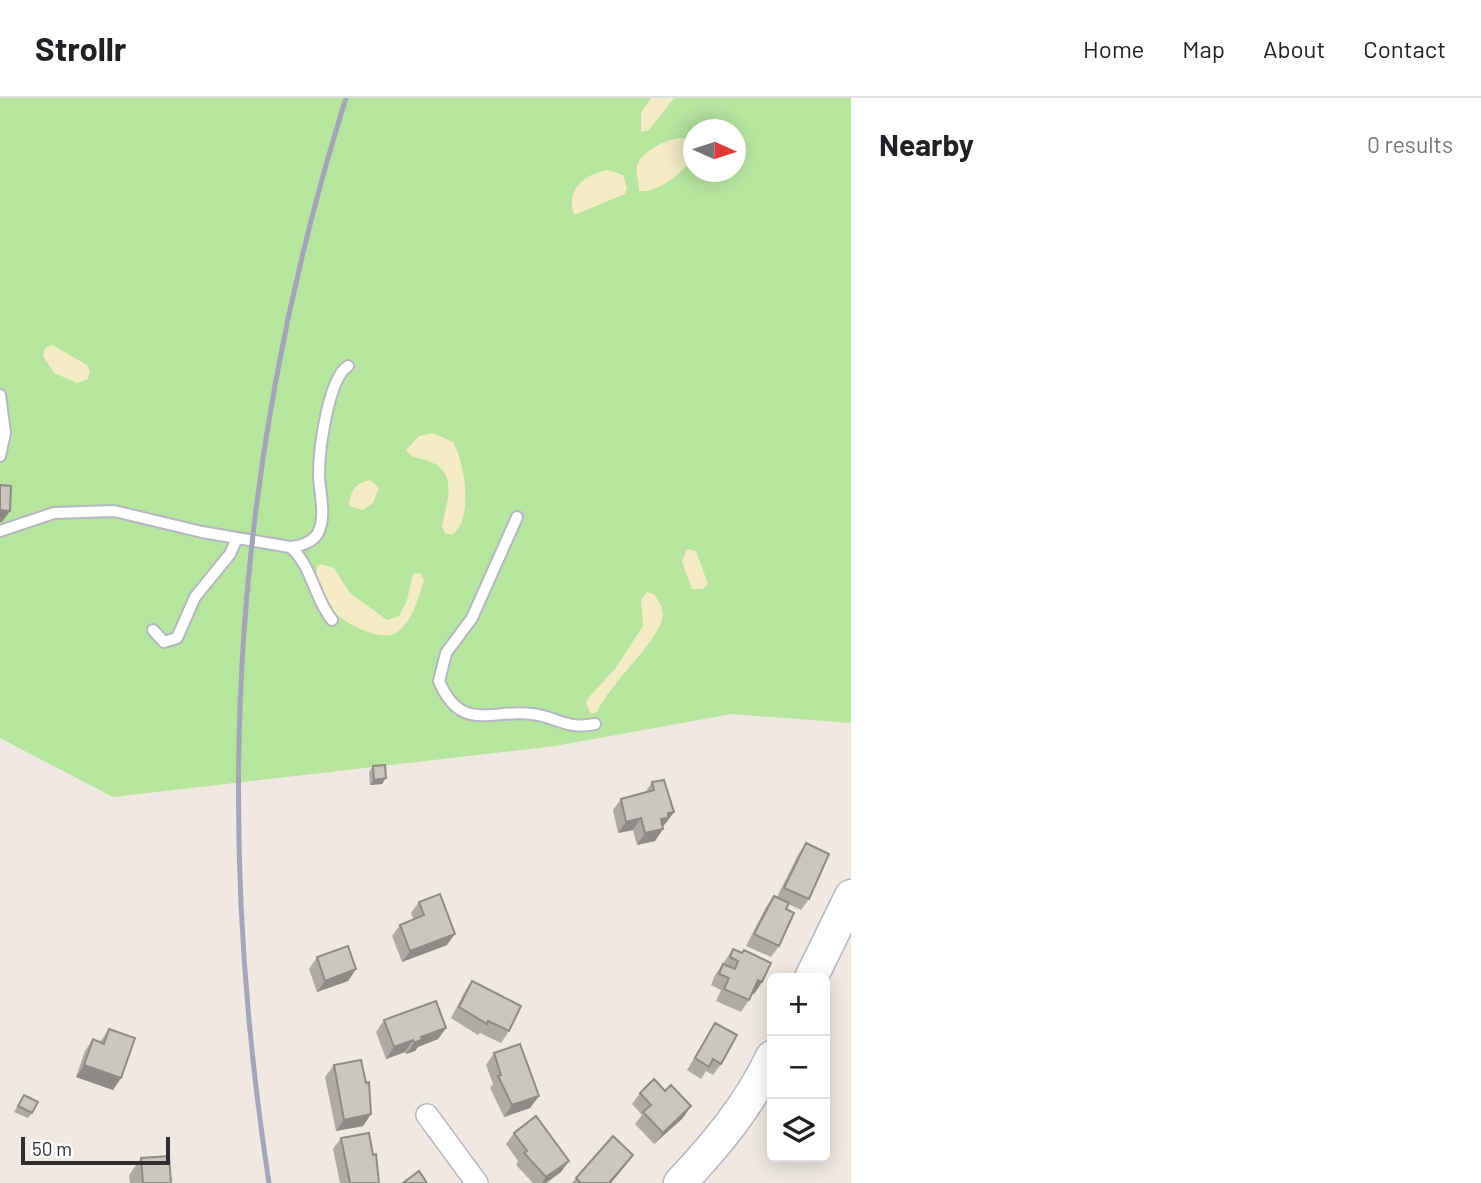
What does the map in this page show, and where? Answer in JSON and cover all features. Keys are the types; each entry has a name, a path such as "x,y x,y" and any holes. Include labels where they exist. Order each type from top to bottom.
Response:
{"street":[{"path":"813,973 851,896"},
{"path":"680,1183 729,1129 756,1091 767,1068"},
{"path":"427,1115 477,1183"}],"lane":[{"path":"0,531 54,513 93,510 131,513 237,538 290,547 310,541 321,525 319,471 335,382 348,366"},
{"path":"0,395 5,433 0,456"},
{"path":"517,517 472,618 446,653 439,681 451,703 471,715 533,714 573,727 595,724"},
{"path":"153,630 164,642 177,638 195,597 230,554 237,538"},
{"path":"290,547 302,561 316,596 332,620"}],"green space":[{"path":"0,98 851,98 851,723 732,714 555,746 113,797 0,738"}],"sand":[{"path":"651,98 674,98 649,130 641,132 641,113"},
{"path":"677,138 683,138 683,169 661,186 639,191 639,161 649,151"},
{"path":"608,170 623,175 627,188 625,194 574,215 572,198 579,184 592,175"},
{"path":"52,345 87,365 90,372 88,379 77,383 54,373 43,356 45,348"},
{"path":"433,433 453,442 464,476 463,517 459,528 452,535 445,533 442,527 448,497 447,479 443,471 436,465 412,456 406,450 419,436"},
{"path":"370,480 379,488 373,503 363,510 351,507 349,503 355,488"},
{"path":"687,549 696,551 708,584 703,589 692,589 682,562"},
{"path":"321,564 334,568 350,593 387,620 399,616 407,600 413,574 421,573 424,581 414,610 402,629 389,635 381,635 361,629 334,613 323,598 318,582 317,566"},
{"path":"647,592 654,594 660,603 662,620 642,653 603,700 597,712 591,714 586,703 588,698 615,669 643,626 641,599"}],"building":[{"path":"0,485 11,486 10,511 0,510"},
{"path":"385,765 386,778 374,780 373,766"},
{"path":"664,780 674,812 668,813 668,818 661,819 663,829 645,833 641,818 626,822 621,799 654,790 652,782"},
{"path":"806,843 829,854 809,899 784,888"},
{"path":"440,894 455,934 410,951 400,925 424,915 419,902"},
{"path":"774,896 789,903 786,909 794,913 779,946 754,934"},
{"path":"348,946 356,969 325,981 317,957"},
{"path":"733,949 742,953 744,950 771,963 762,982 758,980 749,1000 724,989 729,978 719,974 723,964 735,969 738,961 730,957"},
{"path":"472,981 521,1006 509,1031 488,1021 487,1024 459,1007"},
{"path":"436,1001 446,1028 421,1037 423,1039 414,1043 413,1040 394,1047 384,1020"},
{"path":"715,1023 737,1035 721,1064 713,1059 709,1067 695,1058"},
{"path":"109,1029 135,1038 121,1078 84,1065 93,1039 104,1044"},
{"path":"520,1044 539,1096 512,1105 498,1076 501,1075 494,1053"},
{"path":"361,1060 366,1083 369,1082 371,1114 344,1120 334,1065"},
{"path":"654,1079 665,1091 671,1085 691,1106 663,1133 643,1112 651,1105 640,1093"},
{"path":"24,1095 38,1102 32,1113 18,1106"},
{"path":"536,1116 569,1161 546,1177 524,1153 527,1151 514,1133"},
{"path":"369,1133 373,1155 376,1154 379,1183 350,1183 341,1138"},
{"path":"613,1136 633,1155 609,1183 581,1183 576,1178"},
{"path":"169,1156 171,1183 143,1183 141,1158"},
{"path":"419,1171 427,1183 403,1183"}],"railway":[{"path":"269,1183 251,1044 241,907 239,771 244,636 257,501 278,367 308,233 346,98"}]}
